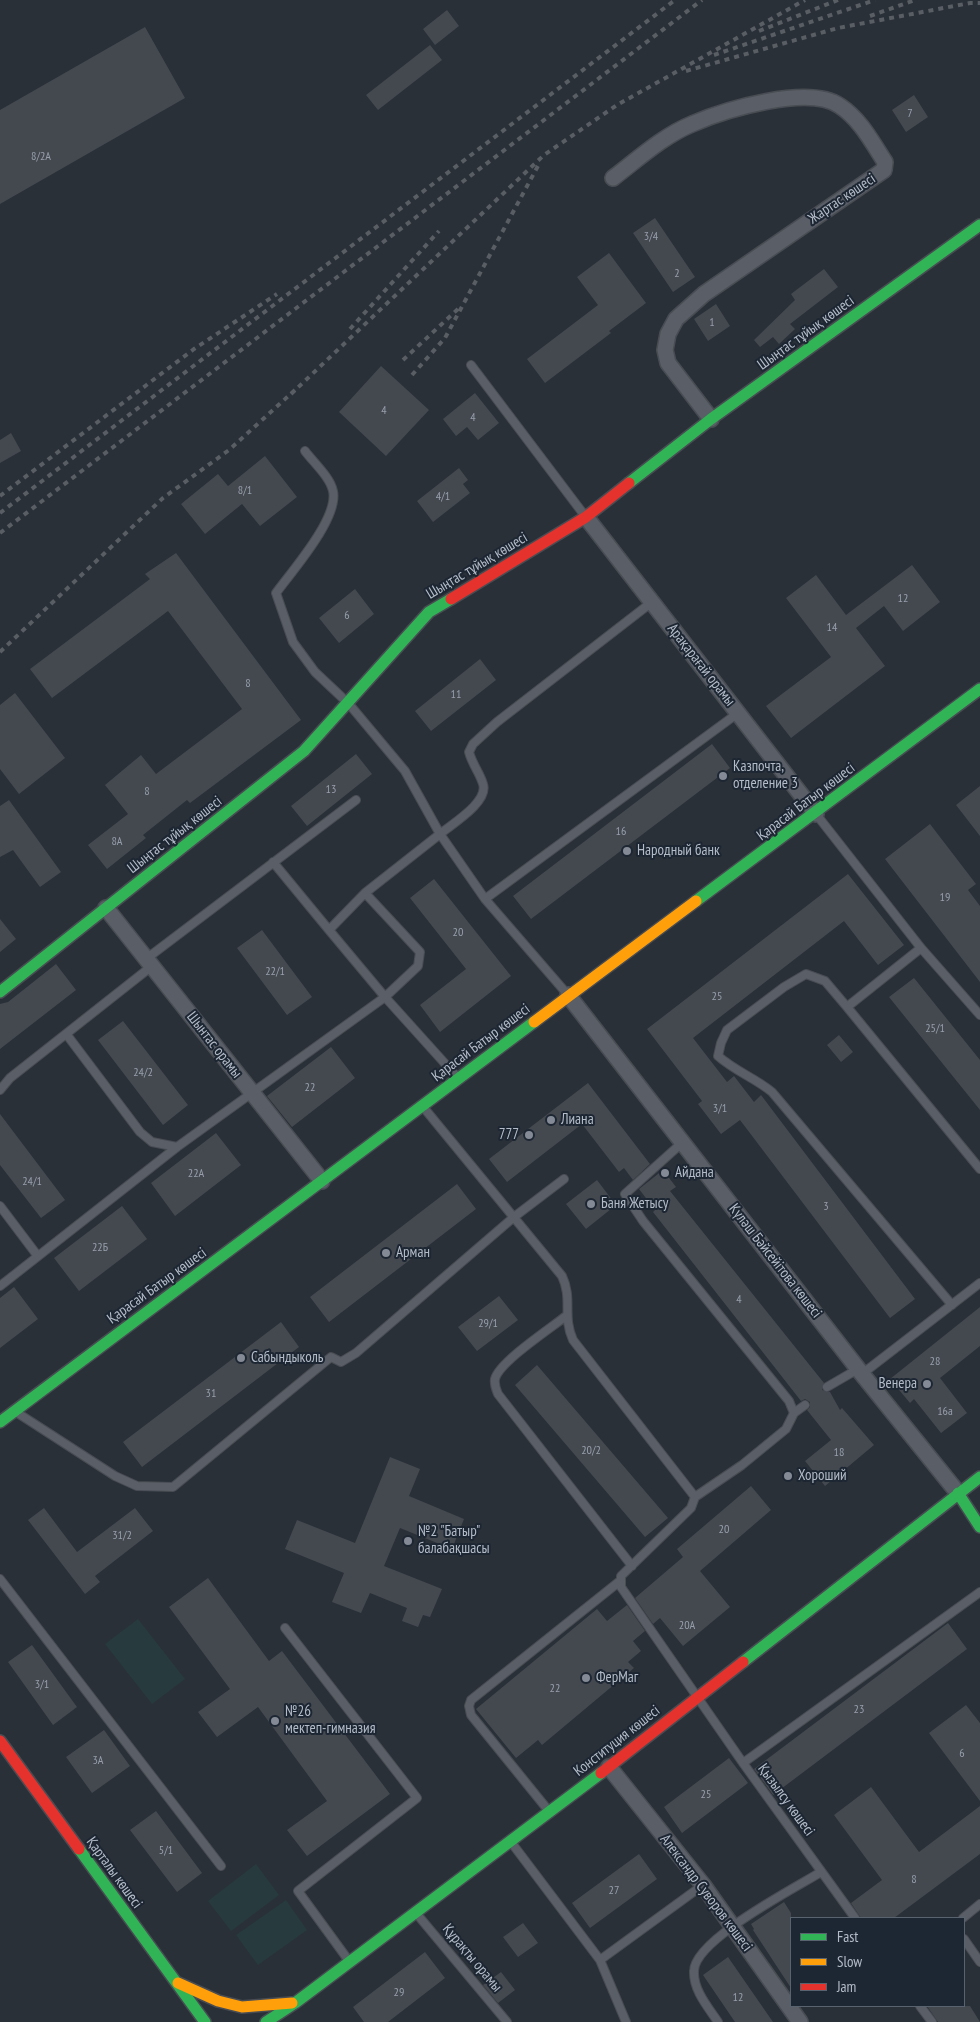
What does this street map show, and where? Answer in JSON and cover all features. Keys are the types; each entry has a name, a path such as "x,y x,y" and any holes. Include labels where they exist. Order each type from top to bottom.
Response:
{"street":[{"name":"Жартас көшесі","path":"614,178 652,148 691,124 775,98 811,97 839,105 862,126 886,162 884,170 704,294 676,319 668,334 665,350 668,363 711,419"},
{"name":"Шыңтас тұйық көшесі","path":"0,992 304,751 349,704 430,612 586,517 711,419 977,231"},
{"name":"Арақарағай орамы","path":"586,517 816,814"},
{"name":"Қарасай Батыр көшесі","path":"0,1422 568,996 816,814 980,689"},
{"name":"Шынтас орамы","path":"106,908 322,1181"},
{"name":"Күләш Бәйсейітова көшесі","path":"568,996 684,1142 860,1372 958,1494 980,1527"},
{"name":"Конституция көшесі","path":"266,2022 295,2003 609,1767 698,1695 980,1477"},
{"name":"Қарталы көшесі","path":"0,1741 205,2022"},
{"name":"Александр Суворов көшесі","path":"609,1767 703,1885 800,2022"},
{"path":"174,1981 218,2001 242,2007 295,2003"}],"lane":[{"path":"471,365 586,517"},
{"path":"305,451 331,484 334,493 332,508 314,541 276,593 293,642 315,672 349,704 406,771 440,834 485,899 568,996"},
{"path":"329,930 365,893 476,805 483,797 484,787 469,752 478,739 652,602"},
{"path":"485,899 738,713"},
{"path":"0,1090 10,1078 67,1035 149,962 273,862 356,800"},
{"path":"816,814 921,948 980,1015"},
{"path":"273,862 386,997 458,1078"},
{"path":"0,1286 177,1148 386,997 418,966 420,952 365,893"},
{"path":"847,1008 921,948"},
{"path":"952,1305 772,1092 760,1082 736,1071 718,1056 727,1030 784,987 806,974 825,981 980,1169"},
{"path":"67,1035 140,1132 152,1142 177,1148"},
{"path":"422,1106 562,1276 568,1287 566,1316 573,1340 695,1497"},
{"path":"684,1142 625,1194 649,1228 789,1401 794,1413"},
{"path":"13,1411 115,1476 137,1486 173,1487 330,1357 341,1362 356,1354 514,1217 564,1179"},
{"path":"0,1206 38,1255"},
{"path":"827,1387 860,1372 980,1283"},
{"path":"566,1316 502,1366 495,1377 494,1386 498,1394 632,1566"},
{"path":"549,1812 471,1715 469,1706 471,1700 620,1581 621,1576 691,1508 695,1497 742,1465 786,1430 794,1413 805,1405"},
{"path":"0,1579 221,1866"},
{"name":"Қызылсу көшесі","path":"620,1581 621,1587 698,1695 743,1763 854,1917"},
{"path":"743,1763 980,1592"},
{"path":"285,1628 418,1798 298,1891 349,1962"},
{"path":"510,1841 600,1960 626,2022"},
{"path":"718,2022 694,1982 693,1969 708,1945 733,1926 822,1872"},
{"path":"600,1960 703,1885"},
{"path":"964,1917 980,1904"},
{"name":"Құрақты орамы","path":"415,1911 507,2022"},
{"path":"965,1940 980,1962"},
{"path":"921,2007 932,2022"}],"green space":[{"path":"138,1619 185,1679 152,1704 105,1644"},
{"path":"256,1864 279,1895 231,1931 208,1901"},
{"path":"286,1900 307,1930 258,1965 236,1935"}],"building":[{"path":"447,10 459,26 435,45 423,29"},
{"path":"145,27 185,98 0,204 0,110"},
{"path":"430,45 442,60 378,110 366,95"},
{"path":"914,95 928,117 906,132 892,110"},
{"path":"655,218 695,277 673,292 633,233"},
{"path":"609,253 646,303 609,331 611,333 545,383 527,359 598,305 577,277"},
{"path":"824,269 838,287 790,324 795,329 779,344 773,337 760,347 754,340 795,300 791,294"},
{"path":"716,304 730,326 708,341 694,319"},
{"path":"381,366 429,410 386,456 339,412"},
{"path":"475,393 499,423 478,440 467,427 456,436 443,419"},
{"path":"11,433 21,451 0,463 0,440"},
{"path":"265,456 297,497 260,526 242,504 205,534 181,504 218,474 228,486"},
{"path":"459,468 468,480 463,484 470,493 433,522 417,501"},
{"path":"176,553 301,720 190,803 187,800 143,835 146,838 107,869 88,845 128,814 105,785 141,755 156,774 242,709 168,611 52,698 30,669 150,579 145,574"},
{"path":"912,565 940,602 903,631 884,606 856,628 885,666 791,738 766,706 831,657 786,598 816,575 846,615"},
{"path":"355,589 374,614 339,643 319,618"},
{"path":"480,659 496,680 431,731 415,711"},
{"path":"15,693 65,758 19,794 0,769 0,705"},
{"path":"712,744 730,768 531,919 513,896"},
{"path":"356,754 372,774 307,826 291,806"},
{"path":"980,786 980,836 956,805"},
{"path":"9,800 61,872 40,887 13,850 0,857 0,806"},
{"path":"930,824 976,884 968,890 980,906 980,982 885,859"},
{"path":"848,874 904,945 878,965 844,921 693,1038 727,1082 734,1076 754,1102 761,1095 915,1299 890,1318 740,1120 721,1134 698,1104 702,1101 647,1029"},
{"path":"434,879 511,976 440,1032 420,1005 466,969 410,898"},
{"path":"0,919 16,939 0,952"},
{"path":"262,930 312,997 287,1015 237,948"},
{"path":"56,964 76,990 0,1049 0,1004 8,1002"},
{"path":"914,978 980,1060 980,1110 889,997"},
{"path":"123,1021 188,1105 163,1125 98,1040"},
{"path":"839,1035 853,1052 841,1062 827,1045"},
{"path":"331,1047 355,1078 292,1127 267,1096"},
{"path":"588,1083 650,1164 633,1180 624,1168 619,1172 582,1124 507,1182 489,1159"},
{"path":"0,1114 65,1200 41,1218 0,1165"},
{"path":"216,1133 241,1165 175,1216 151,1183"},
{"path":"663,1170 676,1187 670,1191 824,1383 822,1390 830,1392 840,1410 842,1408 874,1445 825,1486 805,1461 831,1440 807,1410 810,1407 810,1402 805,1399 801,1401 653,1212 655,1210 639,1189"},
{"name":"Баня Жетысу","path":"597,1180 616,1205 586,1229 566,1204"},
{"path":"457,1184 476,1209 329,1322 310,1297"},
{"path":"122,1206 147,1239 79,1291 54,1258"},
{"path":"14,1287 38,1319 0,1348 0,1298"},
{"path":"499,1296 518,1320 477,1351 458,1327"},
{"path":"980,1307 980,1346 940,1378 967,1413 941,1433 914,1399 910,1403 890,1379"},
{"path":"281,1322 299,1347 142,1467 123,1442"},
{"path":"537,1365 668,1518 645,1537 515,1385"},
{"path":"390,1457 420,1469 409,1496 464,1519 452,1549 400,1528 384,1566 442,1589 430,1617 423,1615 418,1627 402,1621 407,1608 370,1593 361,1613 332,1602 344,1573 285,1549 297,1520 355,1543"},
{"path":"751,1486 771,1510 700,1571 730,1607 683,1646 660,1618 653,1624 635,1598 683,1557 677,1549"},
{"path":"44,1508 77,1552 135,1508 153,1531 95,1576 100,1582 85,1594 28,1520"},
{"path":"208,1578 269,1661 282,1651 390,1794 307,1856 287,1830 327,1801 258,1707 217,1737 198,1712 230,1689 169,1607"},
{"path":"627,1605 645,1631 633,1641 641,1651 628,1662 634,1668 542,1745 538,1740 516,1758 476,1709 597,1609 607,1621"},
{"path":"948,1623 967,1649 773,1795 754,1769"},
{"path":"32,1645 77,1707 53,1725 8,1662"},
{"path":"966,1705 980,1723 980,1801 929,1733"},
{"path":"104,1730 130,1766 92,1793 66,1757"},
{"path":"729,1758 748,1783 682,1833 664,1807"},
{"path":"871,1787 919,1852 980,1806 980,1854 895,1917 860,1917 851,1903 882,1880 834,1815"},
{"path":"156,1811 202,1873 177,1892 130,1830"},
{"path":"639,1854 657,1879 590,1928 572,1903"},
{"path":"784,1902 791,1913 790,1986 753,1930 751,1924"},
{"path":"523,1923 538,1943 518,1957 503,1937"},
{"path":"425,1952 445,1978 388,2022 364,2022 353,2007"},
{"path":"728,1957 773,2022 735,2022 703,1975"},
{"path":"501,1972 515,1990 498,2003 483,1985"},
{"path":"970,2006 980,2022 938,2022 928,2007"}],"railway":[{"path":"0,513 675,0"},
{"path":"0,533 702,0"},
{"path":"291,394 544,155 617,105 805,0"},
{"path":"759,31 838,0"},
{"path":"714,55 875,0"},
{"path":"870,16 915,0"},
{"path":"686,71 838,28 970,3 980,3"},
{"path":"412,375 445,338 539,164"},
{"path":"350,329 439,231"},
{"path":"0,496 194,349 277,294"},
{"path":"403,360 458,309"},
{"path":"0,652 163,498 229,450 295,390"}],"traffic: fast":[{"path":"629,483 711,419 980,225"},
{"path":"0,992 304,751 429,612 451,599"},
{"path":"696,901 980,689"},
{"path":"0,1422 534,1022"},
{"path":"743,1662 980,1477"},
{"path":"958,1493 980,1527"},
{"path":"266,2022 295,2003 601,1773"},
{"path":"79,1849 205,2022"}],"traffic: slow":[{"path":"534,1022 696,901"},
{"path":"178,1983 218,2001 242,2007 292,2003"}],"traffic: jam":[{"path":"451,599 586,517 629,483"},
{"path":"601,1773 743,1662"},
{"path":"0,1741 79,1849"}],"place":[{"name":"Казпочта, отделение 3","path":"723,776"},
{"name":"Народный банк","path":"627,851"},
{"name":"Лиана","path":"551,1120"},
{"name":"777","path":"529,1135"},
{"name":"Айдана","path":"665,1173"},
{"name":"Баня Жетысу","path":"591,1204"},
{"name":"Арман","path":"386,1253"},
{"name":"Сабындыколь","path":"241,1358"},
{"name":"Венера","path":"927,1384"},
{"name":"Хороший","path":"788,1476"},
{"name":"№2 \"Батыр\" балабақшасы","path":"408,1541"},
{"name":"ФерМаг","path":"586,1678"},
{"name":"№26 мектеп-гимназия","path":"275,1721"}]}
